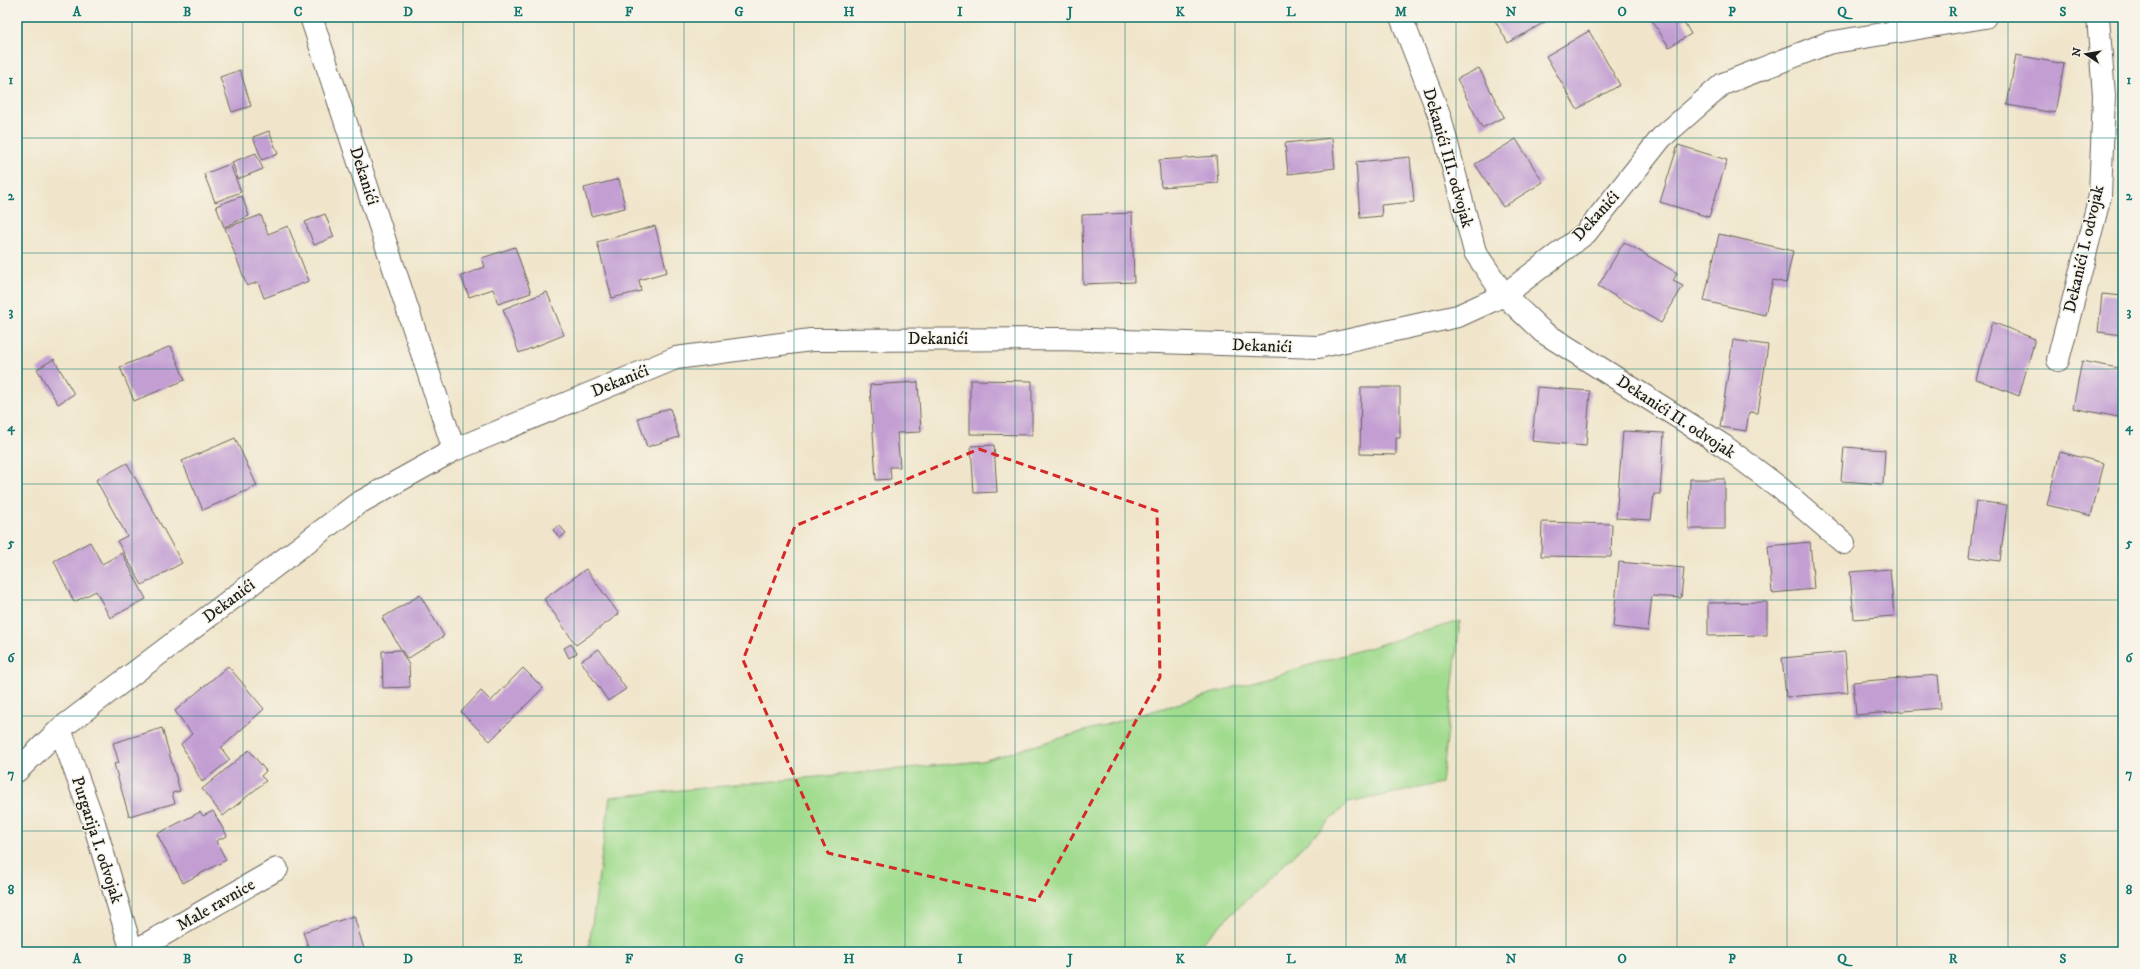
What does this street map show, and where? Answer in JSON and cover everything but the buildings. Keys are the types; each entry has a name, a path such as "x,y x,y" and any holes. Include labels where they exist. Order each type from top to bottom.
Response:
{"street":[{"name":"Dekanići","path":"311,17 454,450"},
{"name":"Dekanići III. odvojak","path":"1401,17 1440,117 1475,252 1504,295"},
{"name":"Dekanići","path":"17,771 60,729 357,504 454,450 676,358 811,340 1059,339 1318,347 1458,316 1504,295 1586,232 1661,138 1723,84 1828,43 1985,17"},
{"name":"Dekanići I. odvojak","path":"2058,360 2100,196 2104,96 2098,17"},
{"name":"Dekanići II. odvojak","path":"1504,295 1543,332 1730,451 1780,488 1844,543"},
{"name":"Purgarija I. odvojak","path":"60,729 94,823 132,952"},
{"name":"Male ravnice","path":"132,952 277,869"}],"highlighted area":[{"path":"979,449 1157,511 1160,677 1037,901 828,853 743,660 795,526"}],"green space":[{"path":"1460,621 1442,783 1348,803 1192,952 588,952 610,797 982,761"}]}
